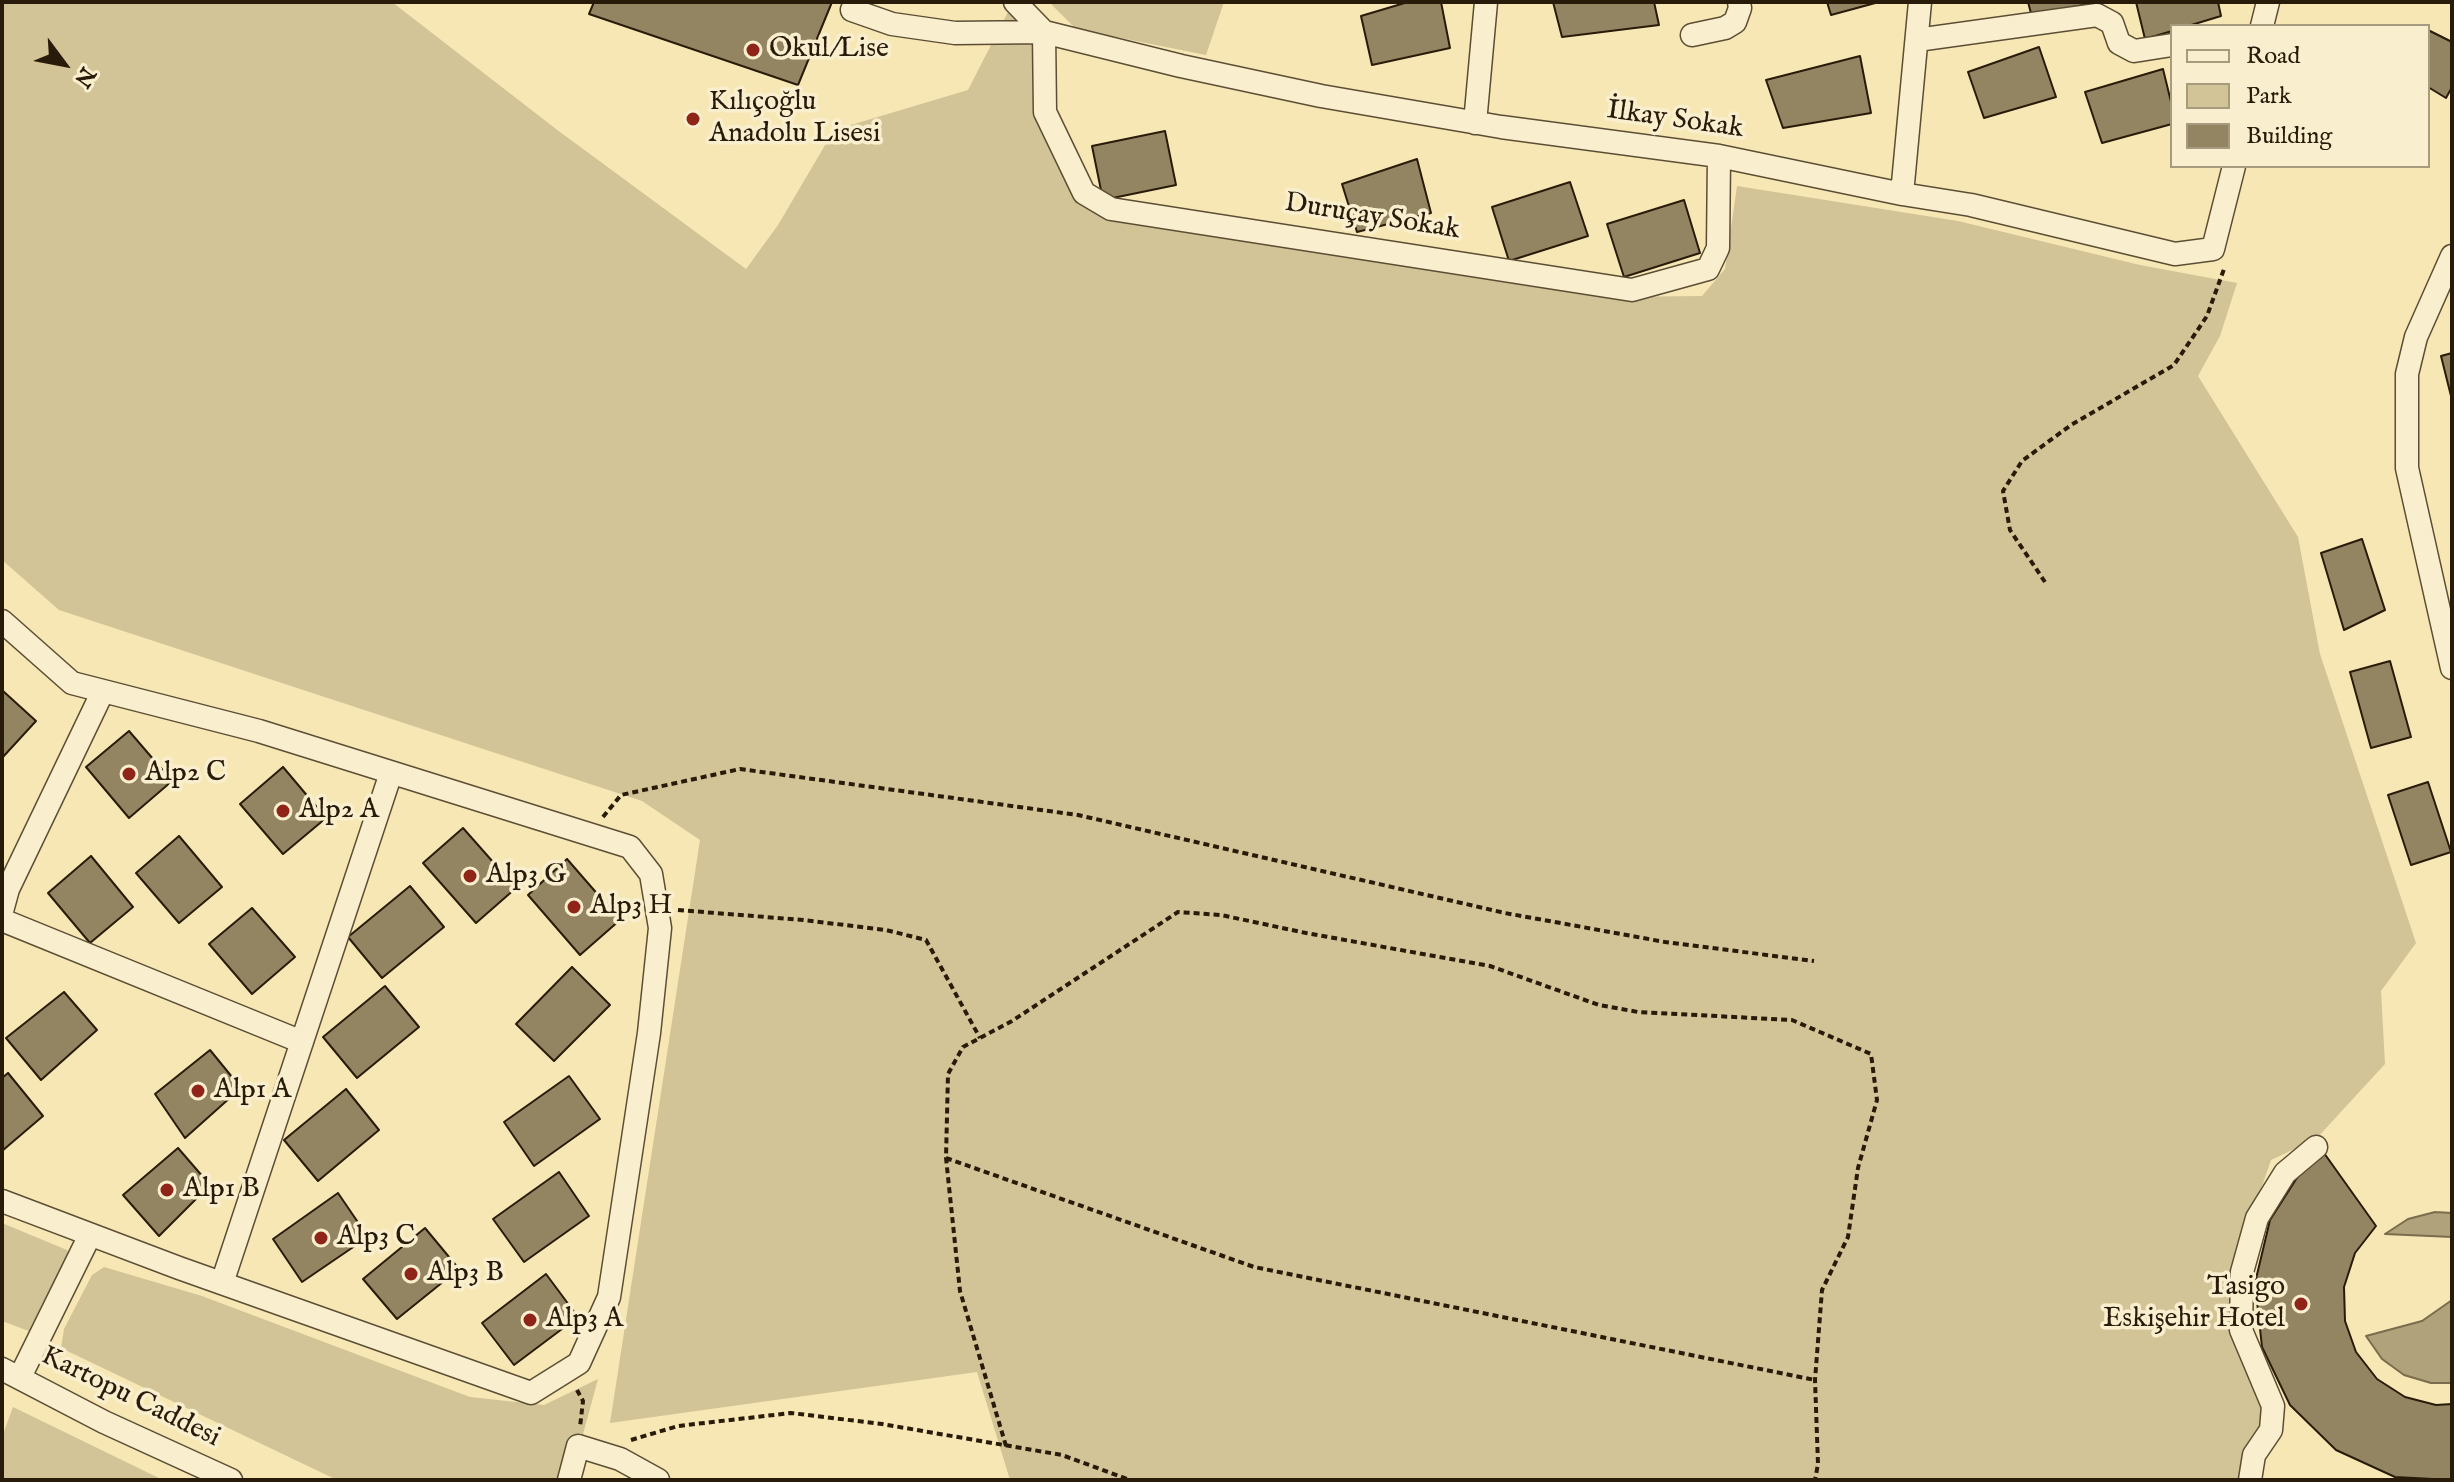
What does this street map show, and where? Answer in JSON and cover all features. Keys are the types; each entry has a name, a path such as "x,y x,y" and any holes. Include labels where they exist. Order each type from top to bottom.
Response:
{"street":[{"path":"1015,2 1044,32"},
{"path":"1475,123 1486,2"},
{"path":"1692,35 1725,28 1735,22 1739,2"},
{"path":"1902,194 1920,2"},
{"path":"2262,24 2268,2"},
{"name":"İlkay Sokak","path":"852,10 892,24 955,33 1044,32 1321,96 1475,123 1719,156 1971,205 2175,254 2213,249"},
{"path":"1917,40 2097,15 2112,23 2119,43 2134,51 2170,45"},
{"name":"Duruçay Sokak","path":"1044,32 1045,112 1084,193 1111,209 1632,290 1708,269 1718,248 1719,156"},
{"path":"2213,249 2233,168"},
{"path":"2452,256 2416,337 2407,374 2407,468 2452,668"},
{"path":"2,621 72,683 259,731 630,847 651,874 660,928 649,1033 609,1297 579,1363 531,1393 2,1201"},
{"path":"2,911 5,887 103,691"},
{"path":"222,1283 391,773"},
{"path":"2,920 302,1042"},
{"path":"2250,1480 2254,1455 2271,1430 2273,1406 2241,1330 2242,1272 2257,1218 2285,1173 2316,1147"},
{"path":"11,1373 90,1235"},
{"name":"Kartopu Caddesi","path":"11,1373 104,1422 231,1480"},
{"path":"569,1480 578,1446 620,1459 658,1480"}],"path":[{"path":"2045,582 2010,530 2003,491 2022,461 2071,425 2174,365 2207,316 2225,270 2213,249"},
{"path":"588,834 621,795 740,769 1078,815 1505,913 1665,942 1814,961"},
{"path":"656,908 831,923 886,930 926,940 980,1038"},
{"path":"1006,1446 960,1291 946,1158 948,1074 963,1047 1012,1021 1178,912 1221,915 1490,966 1599,1005 1638,1012 1792,1020 1871,1054 1877,1100 1858,1168 1848,1237 1822,1290 1815,1380 1818,1464 1815,1480"},
{"path":"946,1158 1254,1267 1815,1380"},
{"path":"574,1386 583,1401 578,1446"},
{"path":"603,1454 625,1442 678,1426 791,1413 882,1424 1062,1455 1130,1480"}],"green space":[{"path":"2,2 392,2 556,129 746,269 778,225 834,130 968,90 1013,2 1044,32 1045,112 1084,193 1607,297 1702,296 1725,269 1737,186 1958,221 2140,265 2237,283 2220,336 2198,376 2298,537 2320,654 2416,943 2381,991 2385,1064 2316,1139 2271,1160 2249,1224 2238,1270 2265,1416 2243,1480 1010,1480 977,1372 610,1423 700,840 642,801 59,610 2,560"},
{"path":"1052,2 1224,2 1206,55 1076,29"},
{"path":"2,1223 67,1250 71,1259 34,1333 2,1321"},
{"path":"104,1267 202,1296 470,1397 544,1405 598,1379 582,1438 563,1480 337,1480 61,1348 64,1329 92,1275"},
{"path":"13,1407 163,1480 2,1480 2,1437"}],"shaded area":[{"path":"2435,1212 2452,1213 2452,1237 2385,1234 2408,1219"},
{"path":"2452,1300 2452,1383 2431,1383 2404,1375 2382,1359 2366,1336 2422,1321"}],"building":[{"name":"Okul/Lise","path":"594,2 832,2 798,85 589,14"},
{"path":"1408,2 1441,2 1450,48 1372,65 1361,16"},
{"path":"1553,2 1654,2 1659,25 1562,37"},
{"path":"1827,2 1879,2 1831,15"},
{"path":"2028,2 2096,2 2032,17"},
{"path":"2136,2 2218,2 2221,16 2195,24 2170,24 2170,32 2145,39"},
{"path":"2430,31 2452,42 2452,87 2446,98 2430,88"},
{"path":"2039,47 2056,97 1984,118 1968,72"},
{"path":"1860,56 1871,113 1783,128 1766,80"},
{"path":"2163,69 2170,98 2170,125 2102,143 2085,92"},
{"path":"1165,131 1176,185 1103,200 1092,146"},
{"path":"1417,159 1431,213 1357,232 1342,184"},
{"path":"1570,182 1588,236 1509,261 1492,207"},
{"path":"1684,200 1700,253 1624,277 1607,224"},
{"path":"2452,353 2452,400 2441,356"},
{"path":"2362,539 2385,610 2344,630 2321,553"},
{"path":"2390,661 2411,737 2371,748 2350,672"},
{"path":"2,692 36,721 2,758"},
{"name":"Alp2 C","path":"129,731 172,781 129,818 86,767"},
{"name":"Alp2 A","path":"283,767 326,818 283,854 240,804"},
{"path":"2428,782 2451,852 2411,865 2388,795"},
{"name":"Alp3 G","path":"463,828 516,888 476,923 423,863"},
{"path":"179,836 222,887 179,923 136,873"},
{"path":"91,856 133,907 90,943 48,893"},
{"name":"Alp3 H","path":"567,859 620,920 580,955 528,895"},
{"path":"410,886 444,927 382,978 348,937"},
{"path":"252,908 295,957 252,994 209,944"},
{"path":"572,967 610,1005 554,1061 516,1024"},
{"path":"385,986 419,1027 357,1078 323,1037"},
{"path":"64,992 97,1030 41,1080 6,1038"},
{"name":"Alp1 A","path":"210,1050 241,1088 185,1138 155,1094"},
{"path":"8,1073 43,1116 2,1151 2,1078"},
{"path":"569,1076 600,1119 534,1166 504,1122"},
{"path":"346,1089 379,1130 318,1181 284,1140"},
{"name":"Alp1 B","path":"178,1148 210,1185 159,1236 123,1195"},
{"name":"Tasigo Eskişehir Hotel","path":"2324,1153 2376,1226 2355,1253 2344,1287 2345,1321 2356,1352 2377,1379 2405,1397 2436,1405 2452,1404 2452,1480 2395,1477 2336,1450 2290,1405 2262,1347 2255,1283 2270,1220 2302,1170"},
{"path":"559,1172 589,1216 524,1262 493,1219"},
{"name":"Alp3 C","path":"338,1193 368,1237 302,1282 273,1239"},
{"name":"Alp3 B","path":"425,1228 459,1269 397,1319 363,1279"},
{"name":"Alp3 A","path":"546,1274 578,1317 514,1365 482,1323"}],"place":[{"name":"Okul/Lise","path":"753,50"},
{"name":"Kılıçoğlu Anadolu Lisesi","path":"693,119"},
{"name":"Alp2 C","path":"129,774"},
{"name":"Alp2 A","path":"283,811"},
{"name":"Alp3 G","path":"470,876"},
{"name":"Alp3 H","path":"574,907"},
{"name":"Alp1 A","path":"198,1091"},
{"name":"Alp1 B","path":"167,1190"},
{"name":"Alp3 C","path":"321,1238"},
{"name":"Alp3 B","path":"411,1274"},
{"name":"Tasigo Eskişehir Hotel","path":"2301,1304"},
{"name":"Alp3 A","path":"530,1320"}]}
